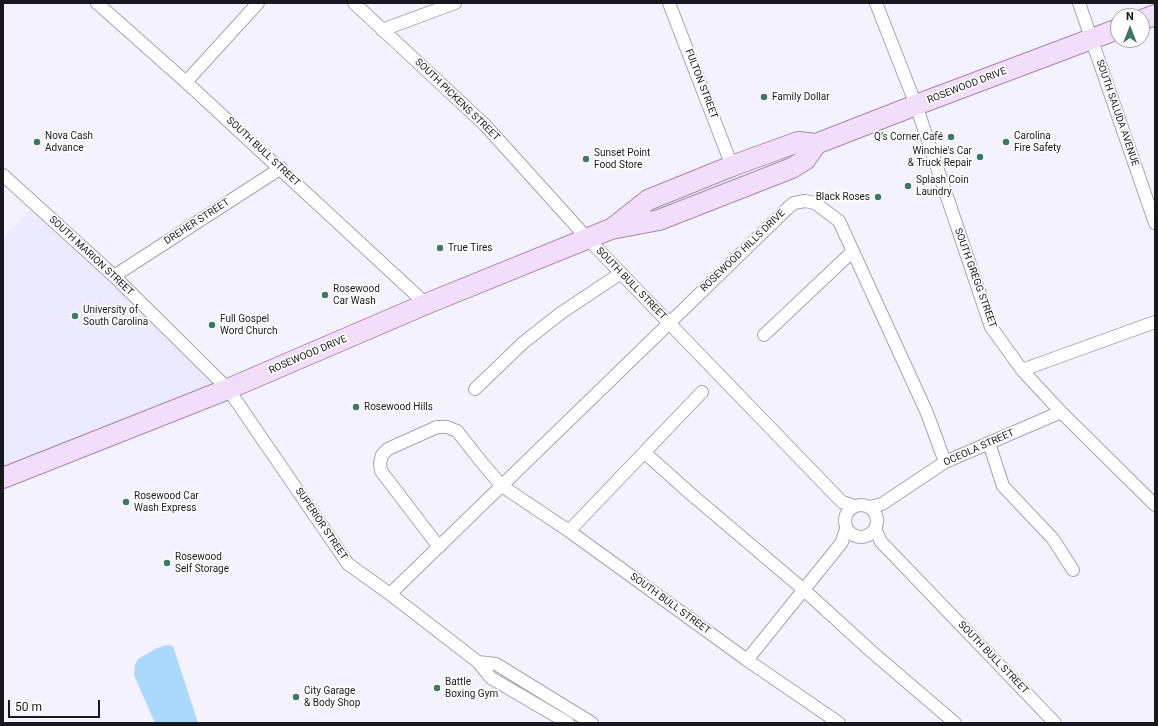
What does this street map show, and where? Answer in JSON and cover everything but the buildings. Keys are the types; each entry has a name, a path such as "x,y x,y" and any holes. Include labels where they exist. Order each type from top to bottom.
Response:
{"main road":[{"name":"ROSEWOOD DRIVE","path":"611,229 648,200 732,166 798,142 816,144 1110,32"},
{"name":"ROSEWOOD DRIVE","path":"3,478 228,389 426,304 587,238 611,229 659,220 792,168 805,160 816,144"}],"street":[{"name":"SOUTH BULL STREET","path":"97,3 281,168 426,304"},
{"path":"186,82 258,3"},
{"name":"SOUTH PICKENS STREET","path":"354,3 485,125 587,238"},
{"path":"382,30 455,3"},
{"name":"FULTON STREET","path":"669,3 732,166"},
{"name":"SOUTH GREGG STREET","path":"876,3 916,105 990,327 1022,370 1061,412 1155,505"},
{"name":"SOUTH SALUDA AVENUE","path":"1079,3 1155,223"},
{"name":"DREHER STREET","path":"114,276 281,168"},
{"name":"SOUTH MARION STREET","path":"3,175 114,276 228,389"},
{"name":"ROSEWOOD HILLS DRIVE","path":"390,594 670,324 788,207 794,203 816,203 839,221 926,409 945,462"},
{"name":"SOUTH BULL STREET","path":"587,238 850,510"},
{"path":"764,335 853,251"},
{"path":"475,389 524,342 561,313 621,273"},
{"path":"1022,370 1155,322"},
{"name":"SUPERIOR STREET","path":"228,389 348,564 390,594 478,662 491,678 568,723"},
{"path":"569,531 702,392"},
{"name":"OCEOLA STREET","path":"873,511 945,462 1061,412"},
{"path":"439,547 381,471 380,463 382,455 388,449 437,428 447,427 457,431 502,486"},
{"path":"990,443 1003,486 1053,539 1073,570"},
{"path":"645,452 692,495 804,590 872,652 953,722"},
{"name":"SOUTH BULL STREET","path":"502,486 569,531 747,660 839,723"},
{"path":"864,505 873,511 877,520 872,533 864,537 851,533 845,524 850,510 864,505"},
{"path":"747,660 842,542 851,533"},
{"name":"SOUTH BULL STREET","path":"872,533 1056,723"},
{"name":"SUPERIOR STREET","path":"478,662 496,664 592,723"}],"shaded area":[{"name":"University of South Carolina","path":"31,208 229,393 3,483 3,239"}],"water":[{"path":"167,645 173,646 198,723 155,723 134,675 135,665 138,659 157,648"}],"place":[{"name":"Family Dollar","path":"764,97"},
{"name":"Q’s Corner Café","path":"951,137"},
{"name":"Nova Cash Advance","path":"37,142"},
{"name":"Carolina Fire Safety","path":"1006,142"},
{"name":"Winchie's Car & Truck Repair","path":"980,157"},
{"name":"Sunset Point Food Store","path":"586,159"},
{"name":"Splash Coin Laundry","path":"908,186"},
{"name":"Black Roses","path":"878,197"},
{"name":"True Tires","path":"440,248"},
{"name":"Rosewood Car Wash","path":"325,295"},
{"name":"University of South Carolina","path":"75,316"},
{"name":"Full Gospel Word Church","path":"212,325"},
{"name":"Rosewood Hills","path":"356,407"},
{"name":"Rosewood Car Wash Express","path":"126,502"},
{"name":"Rosewood Self Storage","path":"167,563"},
{"name":"Battle Boxing Gym","path":"437,688"},
{"name":"City Garage & Body Shop","path":"296,697"}]}
